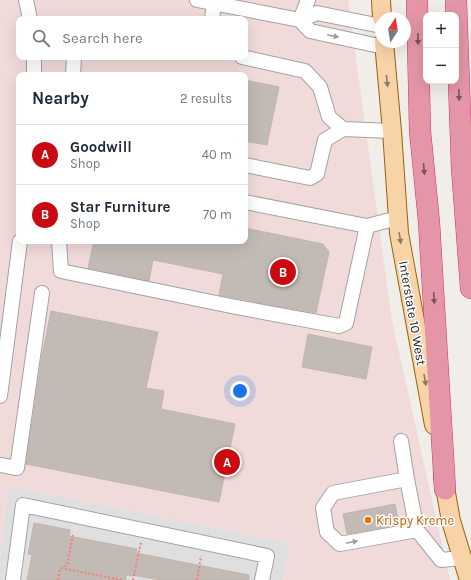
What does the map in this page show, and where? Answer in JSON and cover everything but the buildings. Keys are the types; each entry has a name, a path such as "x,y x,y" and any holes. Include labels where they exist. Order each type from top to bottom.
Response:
{"highway":[{"path":"417,0 420,131 429,222 445,489"},
{"path":"456,0 462,169 471,288"}],"main road":[{"path":"381,0 382,12"},
{"name":"Interstate 10 West","path":"384,48 398,218 402,249 451,521 462,558 466,579"}],"street":[{"path":"26,0 29,16"},
{"path":"197,0 300,20 317,13 375,25"},
{"path":"300,20 308,0"},
{"path":"212,16 214,3"},
{"path":"300,20 310,31 375,42"},
{"path":"248,58 305,71 320,87 329,117 317,174 310,178 248,167"},
{"path":"34,60 34,72"},
{"path":"73,72 74,60"},
{"path":"329,117 344,129"},
{"path":"325,140 344,129 392,131"},
{"path":"248,203 367,226 398,218"},
{"path":"59,244 61,271 339,326 346,323 367,226"},
{"path":"1,387 6,300 19,244"},
{"path":"0,465 17,468 42,293"},
{"path":"401,441 417,530 441,560 462,558"},
{"path":"407,479 334,493 323,508 328,532 340,544 417,530"},
{"path":"13,580 23,505 267,556 262,580"}],"path":[{"path":"133,580 144,530"},
{"path":"69,570 67,565 73,535"},
{"path":"196,580 204,542"},
{"path":"58,580 61,568 67,565"},
{"path":"61,568 122,580"},
{"path":"102,580 103,576"}],"shaded area":[{"path":"0,0 348,0 392,321 450,580 283,580 290,543 8,486 0,558"},
{"path":"8,486 290,543 283,580 0,580 0,558"}],"place":[{"name":"Star Furniture","path":"283,272"},
{"name":"Goodwill","path":"227,462"},
{"name":"Krispy Kreme","path":"368,520"}]}
